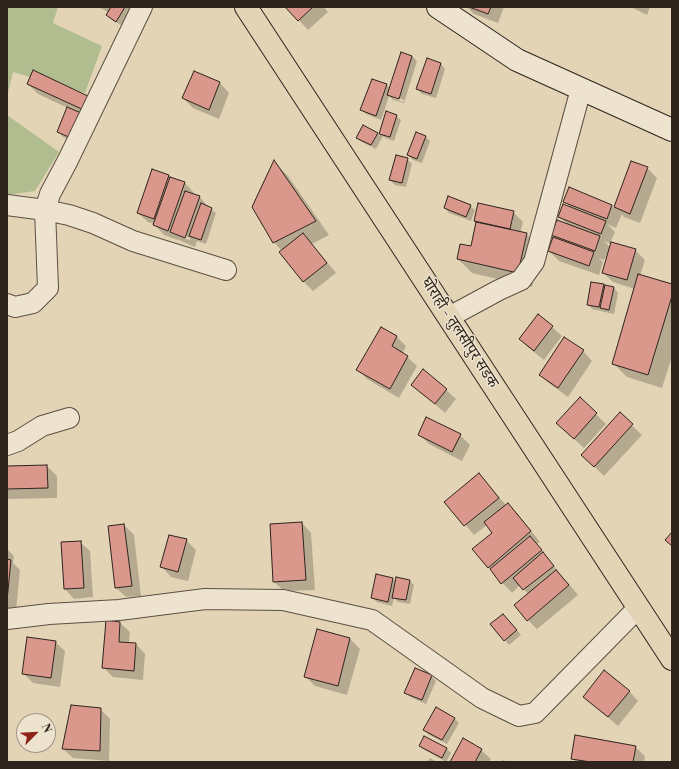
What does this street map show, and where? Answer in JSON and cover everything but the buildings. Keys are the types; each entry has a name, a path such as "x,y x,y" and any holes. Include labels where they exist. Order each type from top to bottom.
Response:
{"main road":[{"name":"घोराही - तुलसीपुर सडक","path":"246,7 672,659"}],"street":[{"path":"7,304 15,307 33,303 48,288 45,210 50,194 142,7"},
{"path":"438,7 517,60 672,130"},
{"path":"448,317 521,280 534,262 581,89"},
{"path":"7,205 69,215 93,223 133,241 226,270"},
{"path":"7,445 18,441 42,426 69,418"},
{"path":"7,619 49,614 119,610 205,599 283,600 372,620 482,698 519,716 535,713 638,608"}],"green space":[{"path":"7,7 58,7 53,23 102,46 85,93 13,72 7,97"},
{"path":"7,115 59,152 35,191 7,195"}]}
